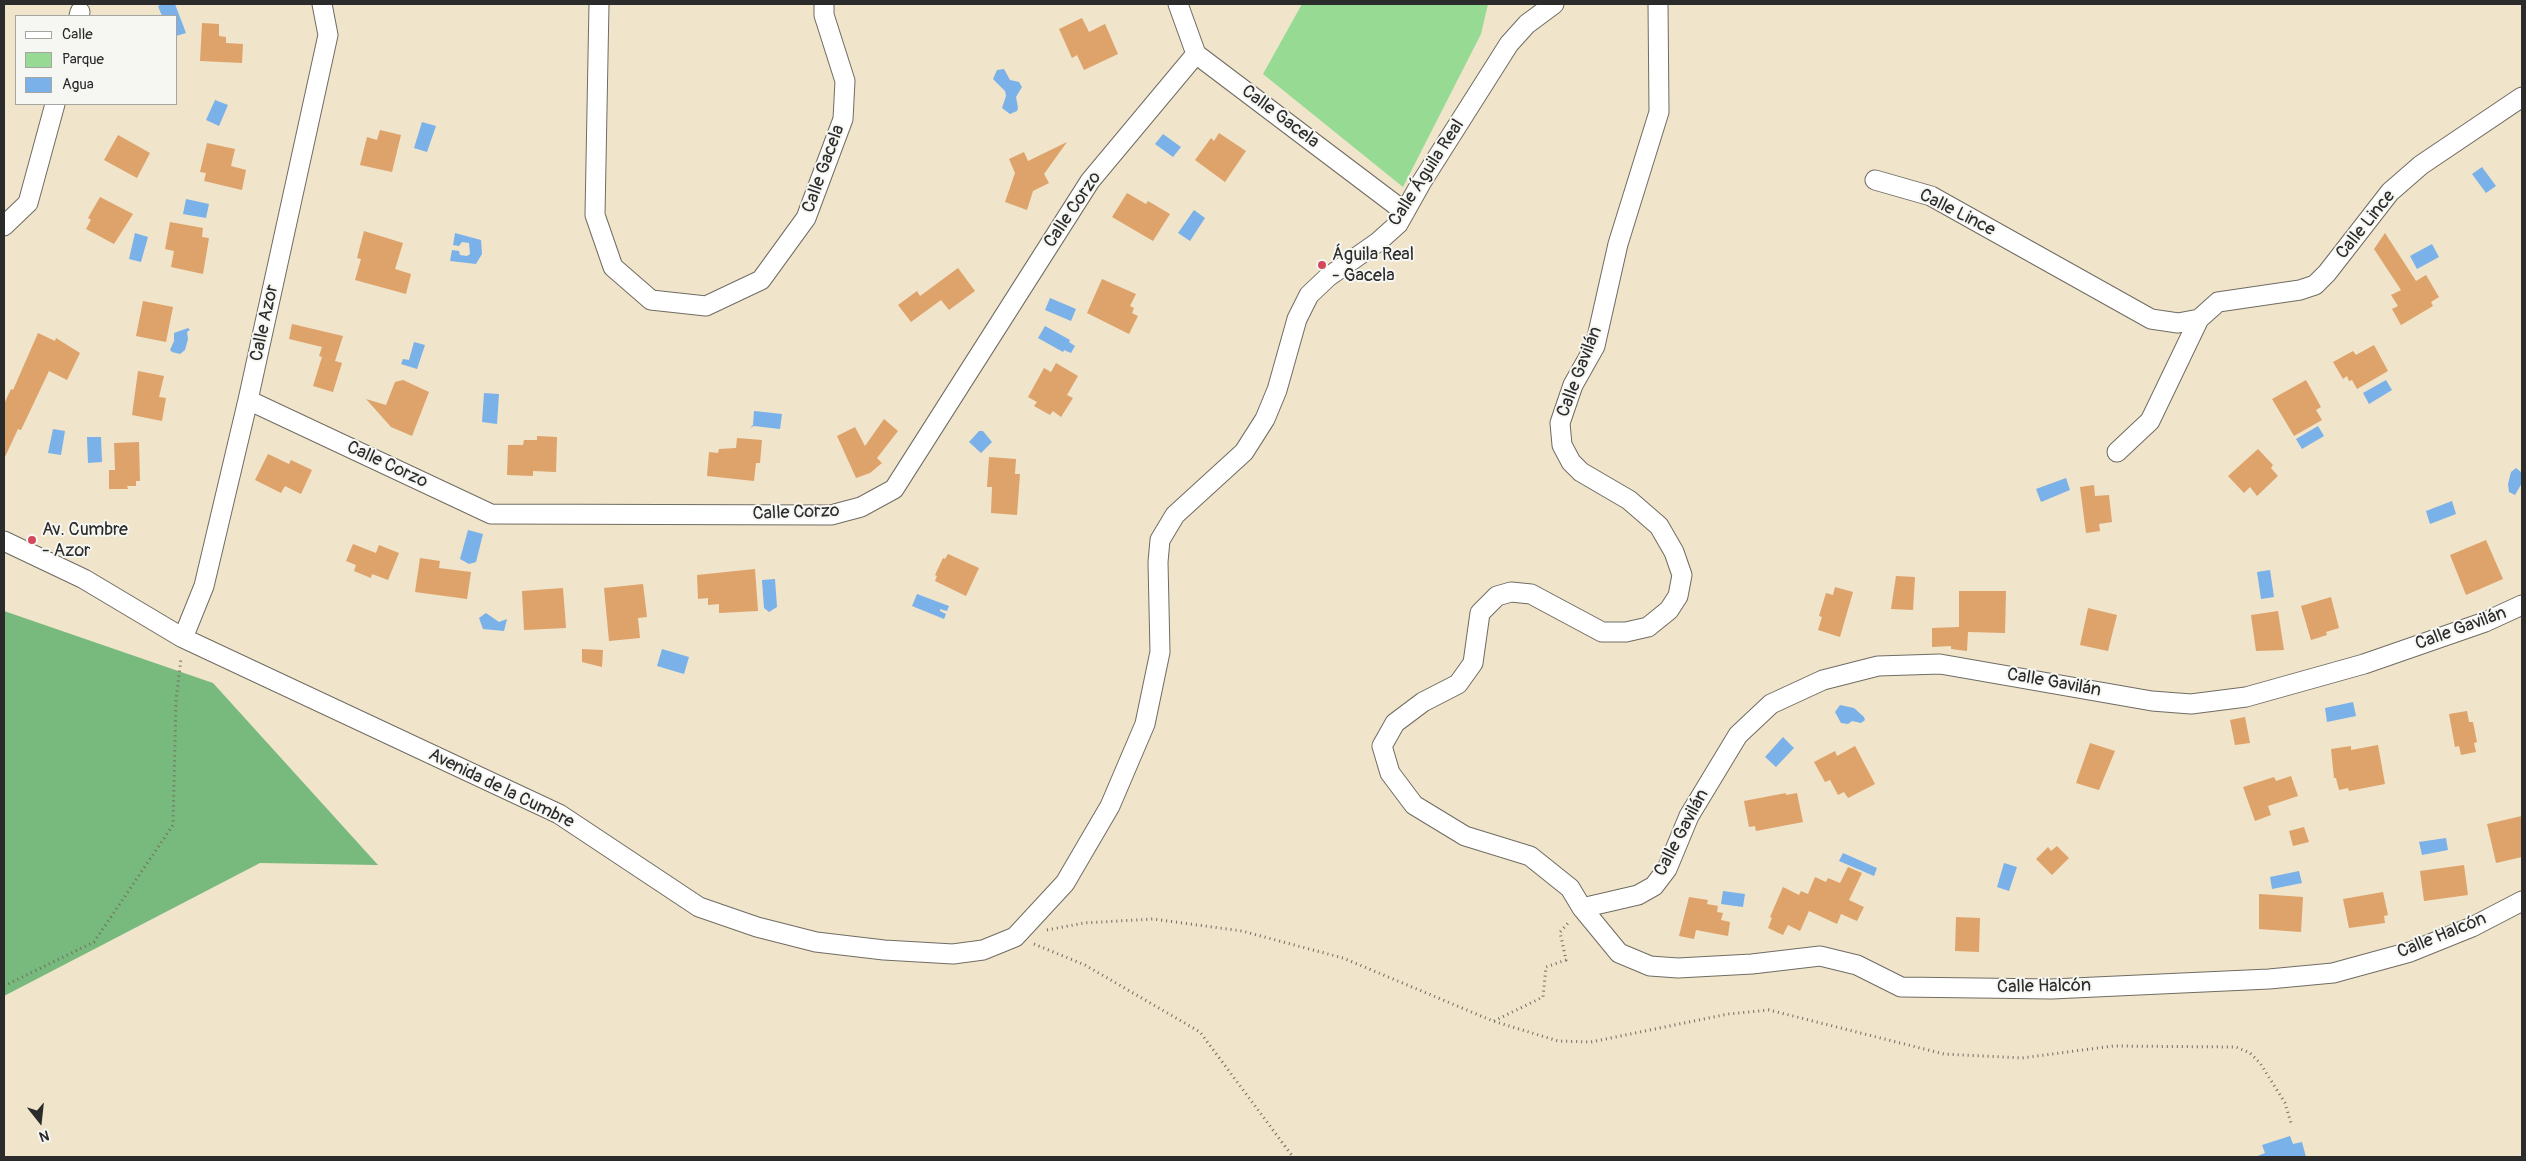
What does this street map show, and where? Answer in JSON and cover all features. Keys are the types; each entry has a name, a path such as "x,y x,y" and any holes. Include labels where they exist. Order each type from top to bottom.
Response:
{"street":[{"name":"Calle Azor","path":"183,638 204,586 248,400 328,35 322,4"},
{"name":"Calle Gacela","path":"599,4 595,215 613,267 651,300 706,306 761,280 806,218 843,119 845,81 824,15 824,4"},
{"path":"1178,4 1196,54"},
{"name":"Calle Águila Real","path":"1015,937 1065,883 1110,806 1145,724 1160,652 1158,562 1160,540 1175,514 1244,452 1265,419 1277,390 1297,319 1309,295 1328,277 1378,242 1398,224 1421,183 1509,44 1527,24 1554,4"},
{"name":"Calle Gavilán","path":"1658,4 1658,112 1618,244 1595,346 1573,385 1560,423 1562,445 1571,462 1581,472 1629,500 1659,526 1674,552 1682,575 1678,596 1669,610 1648,627 1626,632 1602,632 1531,594 1511,592 1497,596 1480,613 1473,663 1458,684 1423,702 1395,723 1382,746 1390,772 1414,805 1465,836 1530,856 1570,888 1582,908 1638,895 1654,886 1667,869 1689,816 1738,735 1771,704 1823,680 1878,666 1940,664 2152,701 2191,704 2246,698 2364,664 2485,622 2522,605"},
{"name":"Calle Corzo","path":"248,400 490,514 831,515 861,507 894,489 1090,181 1196,54"},
{"name":"Calle Gacela","path":"1196,54 1405,212"},
{"name":"Calle Lince","path":"2117,452 2150,421 2199,319 2218,302 2233,298 2300,290 2315,285 2327,273 2390,192 2421,165 2522,97"},
{"path":"4,226 28,203 55,105"},
{"name":"Calle Lince","path":"1875,180 1931,196 2152,319 2178,323 2199,319"},
{"name":"Avenida de la Cumbre","path":"4,541 84,579 183,638 559,814 662,884 708,910 757,927 816,942 884,950 953,954 983,950 1015,937"},
{"name":"Calle Halcón","path":"1582,908 1619,953 1650,966 1678,968 1752,964 1820,956 1857,965 1901,987 2052,989 2269,980 2334,972 2410,952 2472,927 2522,901"}],"path":[{"path":"4,986 94,942 173,825 176,700 183,638"},
{"path":"1493,1021 1543,996 1546,967 1566,960 1560,932 1582,908"},
{"path":"1015,937 1084,923 1153,919 1242,931 1343,958 1493,1021 1558,1041 1590,1042 1728,1014 1769,1010 1944,1054 2022,1058 2113,1046 2236,1047 2250,1053 2260,1063 2284,1103 2291,1123"},
{"path":"1015,937 1085,965 1200,1032 1293,1157"}],"green space":[{"path":"1302,4 1488,4 1481,34 1403,187 1263,74"},
{"path":"4,611 213,683 378,865 260,863 4,996"}],"water":[{"path":"175,4 186,33 178,35 178,15 162,15 158,6"},
{"path":"1004,69 1010,80 1019,82 1022,87 1016,97 1017,111 1010,114 1002,108 1006,96 1005,91 993,79 997,70"},
{"path":"215,100 228,105 219,126 206,120"},
{"path":"422,122 436,126 427,152 414,148"},
{"path":"1163,134 1181,147 1173,157 1155,144"},
{"path":"2482,167 2496,186 2486,193 2472,174"},
{"path":"186,199 209,204 206,218 183,214"},
{"path":"1194,210 1205,218 1190,241 1178,233"},
{"path":"135,233 148,237 141,262 129,259"},
{"path":"455,233 481,240 482,254 476,264 450,261 452,250 459,251 460,255 467,256 470,254 469,243 462,242 459,246 453,245"},
{"path":"2432,244 2439,257 2417,269 2410,256"},
{"path":"1050,298 1076,309 1071,321 1045,310"},
{"path":"1045,326 1070,340 1069,342 1075,346 1071,353 1064,350 1063,352 1038,338"},
{"path":"188,328 190,330 187,332 188,339 185,350 180,354 172,352 170,350 174,341 174,333"},
{"path":"414,342 425,345 417,369 401,364 403,359 409,360"},
{"path":"2386,380 2392,390 2369,404 2363,393"},
{"path":"484,393 499,394 497,424 482,422"},
{"path":"754,411 782,414 780,429 754,426 750,428 753,425"},
{"path":"2318,426 2324,436 2302,449 2296,439"},
{"path":"53,429 65,431 61,455 48,453"},
{"path":"979,431 983,431 992,442 981,453 969,442"},
{"path":"87,437 101,437 102,462 88,463"},
{"path":"2516,468 2522,473 2522,483 2515,495 2509,492 2508,484 2511,472"},
{"path":"2066,478 2070,490 2041,502 2036,489"},
{"path":"2452,501 2456,514 2430,524 2426,511"},
{"path":"468,530 483,534 476,562 469,564 460,559"},
{"path":"2270,570 2274,597 2261,599 2257,572"},
{"path":"775,579 777,607 769,612 764,608 762,580"},
{"path":"917,594 949,606 947,611 940,609 940,611 946,614 944,619 912,606"},
{"path":"486,613 499,622 507,619 504,631 483,629 479,618"},
{"path":"662,649 689,657 684,674 657,666"},
{"path":"2353,702 2356,716 2327,722 2325,708"},
{"path":"1840,705 1854,708 1865,720 1861,723 1852,721 1848,724 1841,723 1835,712"},
{"path":"1783,737 1794,748 1776,767 1765,757"},
{"path":"2446,838 2448,850 2422,855 2419,842"},
{"path":"1843,853 1877,868 1874,876 1839,861"},
{"path":"2004,863 2017,867 2009,891 1997,887"},
{"path":"2299,871 2302,883 2272,889 2270,877"},
{"path":"1723,891 1745,894 1743,907 1721,904"},
{"path":"2290,1136 2293,1144 2302,1142 2306,1157 2255,1157 2265,1153 2262,1145"}],"building":[{"path":"1082,18 1089,32 1105,24 1118,54 1084,70 1077,55 1072,58 1059,29"},
{"path":"202,23 219,24 219,36 226,37 226,43 243,44 242,63 200,61"},
{"path":"380,130 401,135 392,172 360,165 367,137 377,140"},
{"path":"1219,133 1246,151 1225,182 1195,160 1211,138 1214,141"},
{"path":"118,135 150,153 137,178 104,160"},
{"path":"1067,142 1044,174 1049,183 1033,191 1027,210 1005,202 1015,173 1009,159 1024,152 1028,161"},
{"path":"207,143 235,149 231,166 246,170 242,190 204,181 206,173 200,172"},
{"path":"1127,193 1146,204 1148,201 1170,214 1153,241 1112,217"},
{"path":"100,197 133,214 114,244 86,229 91,220 88,218"},
{"path":"170,222 203,228 202,237 209,238 203,274 171,267 174,251 165,249"},
{"path":"364,231 403,243 395,269 411,274 406,294 355,280 361,259 357,258"},
{"path":"2385,233 2416,281 2426,275 2439,297 2431,302 2433,306 2401,325 2392,309 2398,306 2391,295 2401,290 2374,249"},
{"path":"958,268 975,291 949,310 941,300 911,322 898,305 917,291 920,296"},
{"path":"1102,279 1136,294 1130,306 1134,308 1132,313 1138,316 1129,334 1087,313"},
{"path":"143,301 173,307 166,342 136,336"},
{"path":"292,324 343,336 335,361 342,363 333,392 313,386 322,357 319,356 322,347 289,339"},
{"path":"38,333 55,341 56,338 80,353 67,380 49,371 21,430 18,429 4,459 4,404 11,389 13,390"},
{"path":"2374,345 2388,371 2357,389 2352,380 2349,381 2347,376 2343,379 2333,362 2353,351 2356,355"},
{"path":"1056,363 1078,376 1067,395 1073,398 1061,417 1053,411 1050,415 1034,406 1037,402 1028,397 1044,368 1051,372"},
{"path":"138,371 164,376 159,397 166,398 162,421 132,415"},
{"path":"403,380 429,392 412,436 391,427 366,399 386,405 395,382"},
{"path":"2306,380 2321,407 2316,410 2322,420 2294,436 2272,399"},
{"path":"884,419 898,431 877,458 882,463 870,473 856,478 837,436 855,427 865,446"},
{"path":"537,436 557,437 556,472 533,471 533,476 507,475 508,445 523,445 524,440 537,440"},
{"path":"737,438 762,440 760,463 756,463 754,481 707,476 709,452 718,453 719,449 736,448"},
{"path":"139,442 140,481 136,481 136,486 127,486 128,489 109,489 109,470 115,470 114,443"},
{"path":"2258,449 2273,465 2271,468 2278,476 2257,496 2250,487 2244,493 2228,476"},
{"path":"268,454 289,464 291,460 312,470 301,494 285,486 281,493 255,480"},
{"path":"989,457 1016,459 1015,474 1020,474 1017,515 991,513 992,487 987,487"},
{"path":"2094,485 2095,496 2109,495 2112,522 2099,524 2100,531 2086,533 2080,487"},
{"path":"2486,540 2503,579 2466,595 2450,555"},
{"path":"353,544 376,553 379,545 399,553 388,580 372,574 371,578 354,571 356,565 346,561"},
{"path":"948,554 979,568 966,596 935,581 937,576 935,575 943,558 945,559"},
{"path":"420,558 440,561 439,568 471,572 467,599 415,592"},
{"path":"755,569 758,611 719,613 719,604 708,605 708,598 698,599 697,575"},
{"path":"1896,576 1915,577 1913,610 1891,609"},
{"path":"643,584 647,617 638,618 640,638 609,641 604,588"},
{"path":"1835,587 1853,592 1840,637 1818,630 1822,617 1819,616 1826,593 1833,595"},
{"path":"563,588 566,628 524,630 522,591"},
{"path":"1959,591 2006,591 2005,633 1968,632 1967,651 1951,649 1951,646 1932,647 1932,628 1959,627"},
{"path":"2331,597 2339,628 2326,632 2327,635 2311,640 2301,606"},
{"path":"2088,608 2117,615 2108,651 2080,645"},
{"path":"2278,611 2284,650 2256,651 2251,615"},
{"path":"582,649 603,650 602,667 582,662"},
{"path":"2467,711 2469,722 2473,722 2477,742 2474,743 2476,752 2461,755 2459,746 2455,747 2449,714"},
{"path":"2245,717 2250,743 2235,745 2230,720"},
{"path":"2090,743 2115,751 2099,790 2076,783"},
{"path":"2378,745 2385,784 2349,791 2348,788 2339,790 2336,778 2334,778 2331,749 2351,746 2351,750"},
{"path":"1855,746 1875,784 1848,798 1844,792 1838,795 1830,780 1825,782 1814,762 1835,751 1837,756"},
{"path":"2291,776 2298,796 2268,806 2271,815 2255,821 2243,787 2274,777 2276,781"},
{"path":"1786,793 1786,795 1797,793 1803,822 1756,831 1755,826 1749,827 1744,801"},
{"path":"2522,816 2522,857 2496,863 2487,824"},
{"path":"2304,827 2309,842 2293,846 2289,831"},
{"path":"2057,846 2069,858 2052,875 2036,859 2048,847 2051,851"},
{"path":"2464,865 2468,895 2424,901 2420,871"},
{"path":"1848,867 1862,873 1849,900 1864,907 1857,921 1841,914 1837,924 1809,911 1800,931 1788,925 1783,935 1768,928 1772,918 1770,917 1783,887 1799,895 1801,891 1808,894 1815,877 1826,882 1828,878 1840,883"},
{"path":"2383,892 2388,915 2384,916 2385,923 2349,928 2343,899"},
{"path":"2259,894 2303,897 2301,932 2259,929"},
{"path":"1689,897 1708,900 1707,904 1718,906 1717,912 1723,913 1721,920 1730,922 1728,936 1696,930 1694,939 1679,936"},
{"path":"1956,917 1980,918 1979,952 1955,951"}],"place":[{"name":"Águila Real - Gacela","path":"1322,265"},
{"name":"Av. Cumbre - Azor","path":"32,540"}]}
